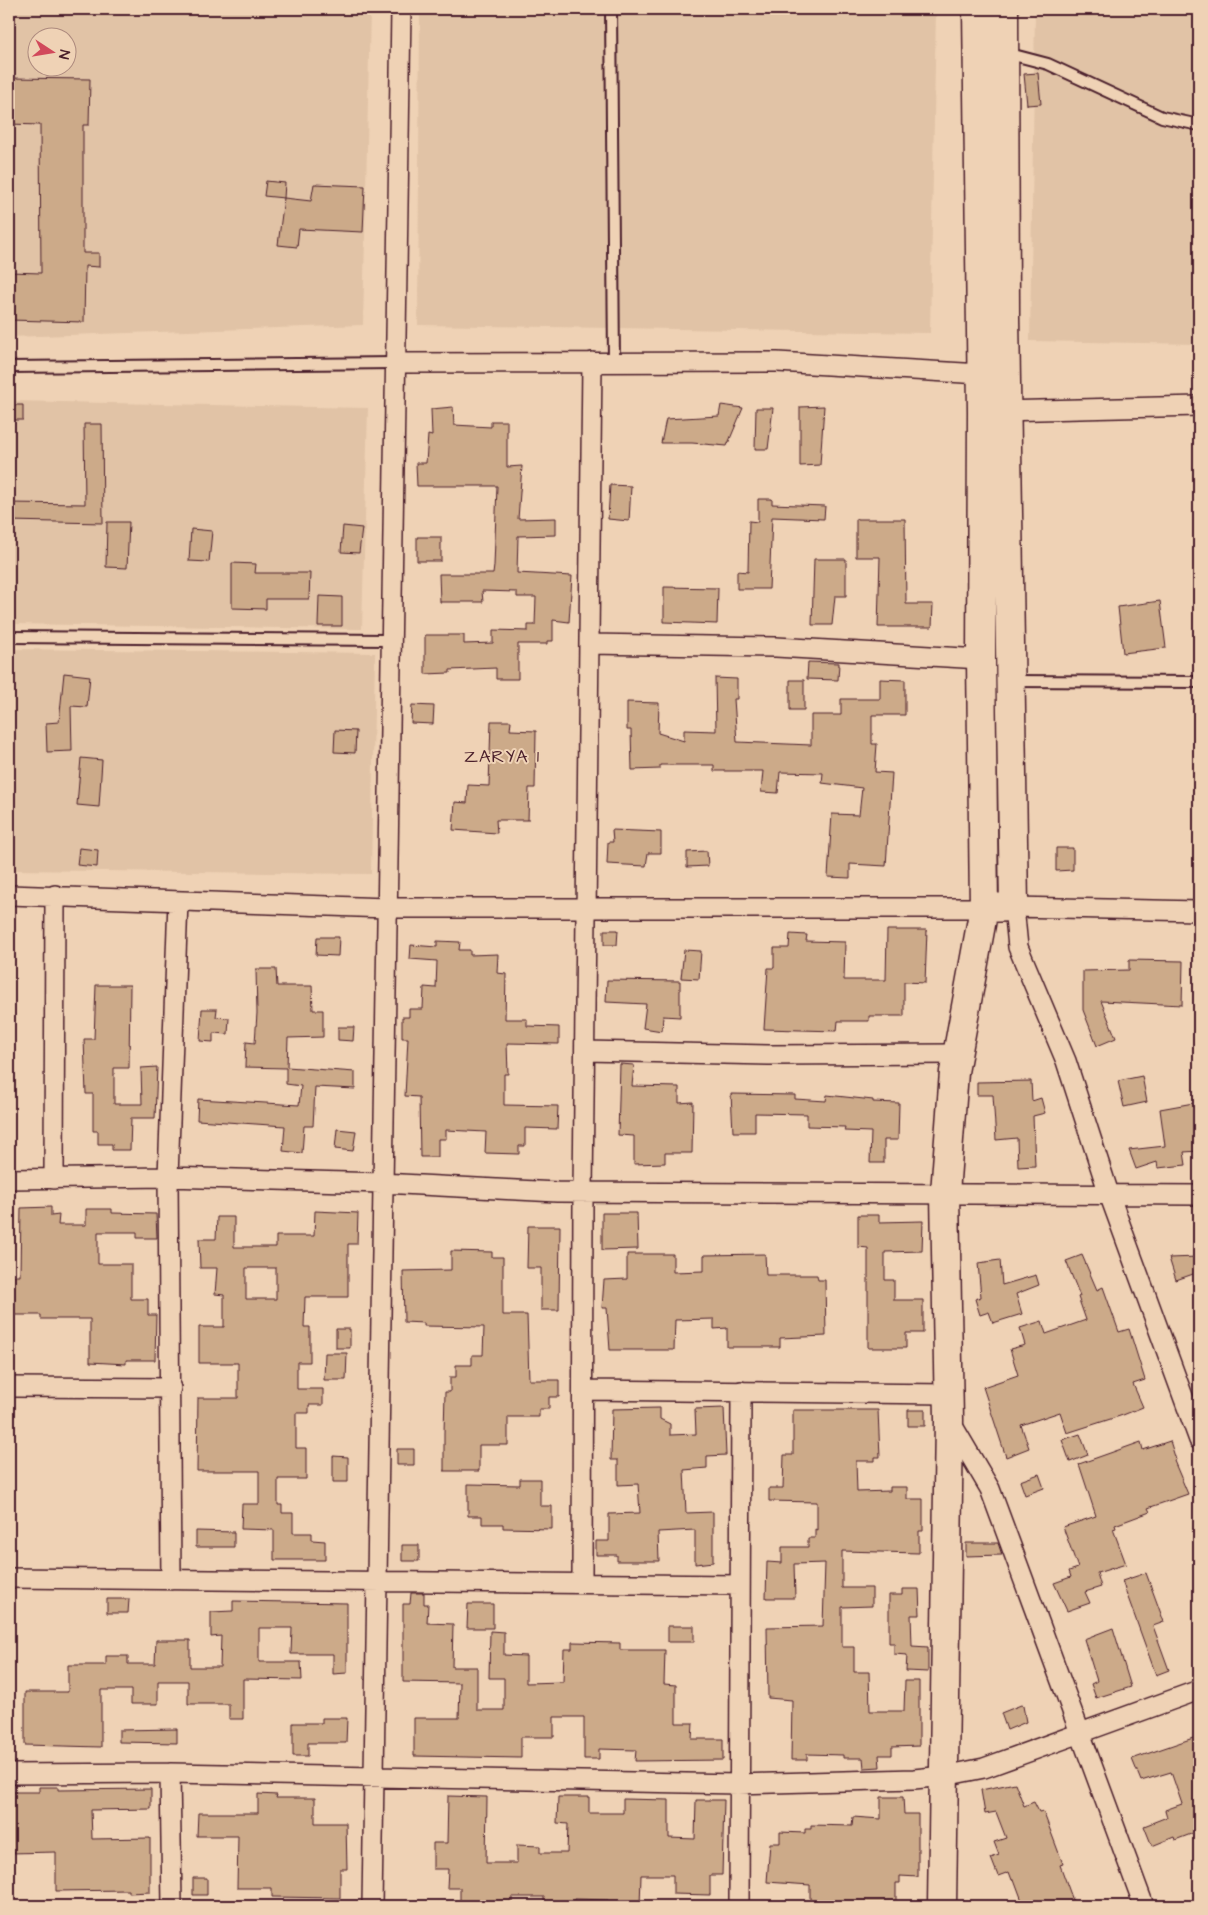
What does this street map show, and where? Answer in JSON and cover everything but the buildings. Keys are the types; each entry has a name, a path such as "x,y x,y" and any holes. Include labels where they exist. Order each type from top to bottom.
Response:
{"street":[{"path":"372,1906 401,9"},
{"path":"977,9 991,53 995,411 1010,681 1014,907 1018,947 1066,1061 1109,1194 1199,1440"},
{"path":"942,1906 949,1407 945,1193 957,1054 984,908 981,659 995,411 980,374 991,53 1004,9"},
{"path":"582,1583 583,1192 592,362"},
{"path":"395,364 777,362 980,374"},
{"path":"995,411 1199,406"},
{"path":"590,644 776,647 981,659"},
{"path":"9,895 55,895 387,908 1014,907 1199,911"},
{"path":"54,1179 55,895"},
{"path":"171,1580 168,1177 178,901"},
{"path":"586,1051 769,1055 957,1054"},
{"path":"9,1179 168,1177 382,1183 583,1192 1199,1194"},
{"path":"9,1387 171,1388"},
{"path":"583,1390 741,1391 949,1407"},
{"path":"738,1906 741,1391"},
{"path":"949,1407 990,1489 1144,1906"},
{"path":"9,1578 739,1586"},
{"path":"9,1774 170,1773 738,1784 944,1776 984,1768 1080,1735 1199,1690"},
{"path":"170,1773 172,1906"}],"lane":[{"path":"612,9 614,362"},
{"path":"991,53 1021,55 1048,64 1154,114 1199,125"},
{"path":"9,368 395,364"},
{"path":"9,637 390,640"},
{"path":"1010,681 1199,682"}],"shaded area":[{"path":"9,9 370,9 363,325 9,337"},
{"path":"420,9 936,9 930,333 418,325"},
{"path":"1035,9 1182,9 1199,20 1199,344 1030,341"},
{"path":"9,401 368,408 362,629 9,624"},
{"path":"9,649 375,653 371,874 9,870"}],"district":[{"name":"ZARYA 1","path":"502,756"}]}
